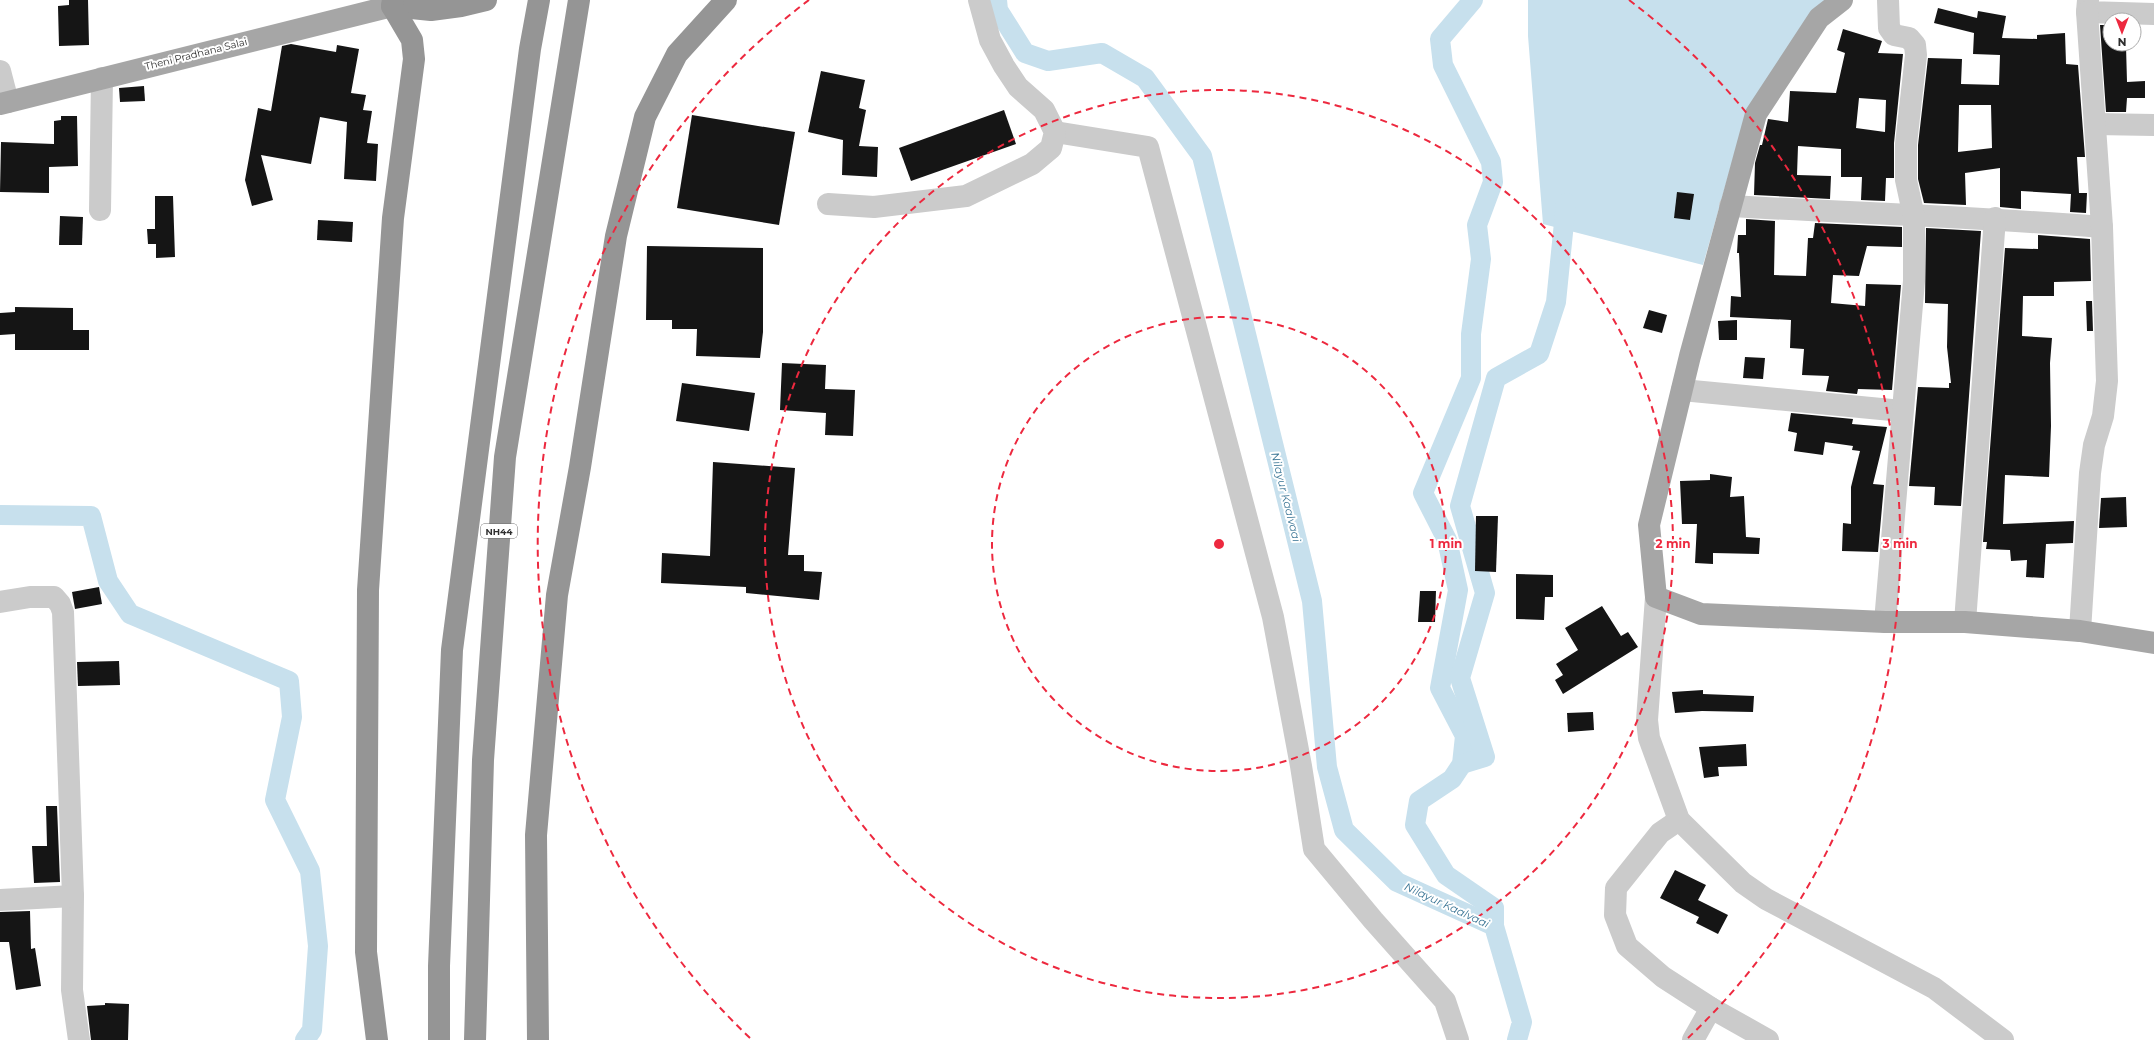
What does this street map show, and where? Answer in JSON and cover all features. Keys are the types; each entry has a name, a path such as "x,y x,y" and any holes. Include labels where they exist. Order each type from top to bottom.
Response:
{"highway":[{"name":"Theni Pradhana Salai","path":"396,2 431,10 461,6 486,0"},
{"name":"NH44","path":"439,1040 439,966 452,650 530,48 539,0"},
{"name":"NH44","path":"475,1040 483,760 505,457 579,0"},
{"path":"538,1040 536,835 557,595 580,467 616,236 645,117 677,54 726,0"},
{"path":"377,1040 366,952 368,590 393,218 414,60 412,40 396,2"}],"main road":[{"path":"1842,0 1819,18 1756,114 1730,206 1682,390 1649,525 1656,597 1701,614 1885,622 1965,622 2080,631 2154,643"},
{"name":"Theni Pradhana Salai","path":"4,103 396,2"}],"street":[{"path":"828,204 874,207 966,196 1032,164 1051,148 1055,132 1044,110 1018,87 1004,66 990,40 979,0"},
{"path":"1885,622 1914,281 1914,217 1906,180 1906,144 1916,55 1915,45 1909,38 1894,35 1889,28 1888,0"},
{"path":"2080,631 2090,473 2094,445 2103,416 2107,381 2102,227 2088,6 2154,14"},
{"path":"0,71 4,103"},
{"path":"100,210 102,78"},
{"path":"2095,124 2154,125"},
{"path":"1055,132 1148,147 1273,616 1301,766 1314,849 1373,920 1445,1001 1458,1040"},
{"path":"1730,206 1914,217 1994,218 2102,227"},
{"path":"1965,622 1994,218"},
{"path":"1682,390 1902,411"},
{"path":"0,602 30,597 54,597 64,612 73,896 72,990 78,1040"},
{"path":"1656,597 1648,720 1649,738 1679,820 1743,883 1766,899 1934,988 2003,1040"},
{"path":"1679,820 1660,833 1616,888 1615,915 1627,946 1663,977 1711,1008 1768,1040"},
{"path":"0,900 73,896"},
{"path":"1693,1040 1711,1008"}],"water":[{"path":"1528,0 1826,0 1745,116 1703,265 1543,224 1528,36"}],"building":[{"path":"69,0 88,0 89,45 59,46 58,6 69,5"},
{"path":"1938,8 1977,18 1978,11 2006,16 2002,38 2037,39 2037,35 2065,33 2066,64 2078,65 2085,157 2077,157 2079,193 2087,193 2086,213 2070,212 2071,194 2021,191 2021,209 2000,207 2000,168 1965,173 1966,205 1924,203 1918,179 1918,145 1928,58 1962,59 1961,84 1999,85 2000,55 1973,54 1974,33 1934,23","holes":["1959,105 1991,105 1992,148 1958,152"]},
{"path":"2100,25 2102,25 2102,52 2126,52 2127,82 2145,81 2145,98 2127,98 2126,112 2106,112"},
{"path":"1843,29 1882,41 1878,53 1903,54 1894,143 1894,178 1886,178 1885,201 1861,200 1862,177 1841,177 1841,149 1798,146 1797,175 1831,176 1830,199 1754,195 1755,163 1760,145 1762,145 1768,119 1788,122 1790,91 1836,93 1845,53 1837,50","holes":["1859,98 1886,100 1885,132 1856,128"]},
{"path":"291,44 336,52 337,45 359,49 351,93 366,95 363,110 372,111 367,143 378,144 376,181 344,179 347,122 320,117 311,164 261,155 273,200 252,206 245,180 258,108 271,111 282,46"},
{"path":"821,71 865,80 859,108 866,110 859,146 878,147 877,177 842,175 843,140 808,132"},
{"path":"144,86 145,101 120,102 119,88"},
{"path":"1004,110 1016,144 911,181 899,148"},
{"path":"692,115 795,132 779,225 677,208"},
{"path":"61,116 77,116 78,166 49,167 49,193 0,192 1,142 54,144 54,121 61,120"},
{"path":"1677,192 1694,194 1690,220 1674,218"},
{"path":"155,196 173,196 175,257 156,258 156,244 148,244 147,229 155,229"},
{"path":"60,216 83,217 82,245 59,245"},
{"path":"1746,219 1775,221 1774,275 1806,276 1808,238 1813,238 1815,223 1902,227 1902,247 1867,246 1859,276 1833,275 1831,303 1865,306 1866,284 1901,285 1892,390 1858,389 1857,394 1826,391 1829,376 1802,375 1804,349 1790,348 1791,320 1730,317 1731,296 1741,297 1739,253 1737,253 1738,235 1746,235"},
{"path":"318,220 353,222 352,242 317,240"},
{"path":"1926,228 1981,231 1961,506 1934,505 1935,487 1909,486 1918,387 1949,388 1949,383 1951,383 1947,347 1948,304 1925,303"},
{"path":"2038,235 2090,239 2091,281 2054,282 2054,296 2023,296 2022,336 2052,338 2050,363 2051,426 2049,477 2005,475 2003,524 2074,521 2073,543 2046,544 2044,578 2026,577 2027,560 2011,561 2010,550 1986,549 1987,542 1983,542 2005,248 2038,249"},
{"path":"647,246 763,248 763,332 760,358 696,356 697,329 672,329 672,320 646,320"},
{"path":"2086,301 2092,301 2093,331 2087,331"},
{"path":"15,307 73,308 73,330 89,330 89,350 15,350 15,334 0,335 0,313 15,312"},
{"path":"1649,310 1667,315 1662,333 1643,328"},
{"path":"1737,320 1737,340 1719,340 1718,321"},
{"path":"1745,357 1765,358 1763,379 1743,378"},
{"path":"782,363 826,365 825,389 855,390 853,436 825,435 826,413 780,410"},
{"path":"682,383 755,393 749,431 676,421"},
{"path":"1791,413 1853,419 1852,424 1887,427 1873,484 1884,485 1878,552 1842,551 1843,523 1851,524 1851,487 1860,451 1852,450 1853,446 1825,442 1823,455 1794,451 1797,433 1788,431"},
{"path":"713,462 795,468 788,555 804,555 804,571 822,572 819,600 746,593 746,587 661,583 662,553 710,556"},
{"path":"1710,474 1732,477 1730,497 1744,496 1746,537 1760,538 1759,554 1713,553 1713,564 1695,563 1697,524 1682,524 1680,481 1710,480"},
{"path":"2126,497 2127,527 2099,528 2101,498"},
{"path":"1476,516 1498,516 1496,572 1475,571"},
{"path":"1516,574 1553,575 1553,597 1545,597 1544,620 1516,619"},
{"path":"99,587 102,604 75,609 72,592"},
{"path":"1420,591 1436,591 1435,622 1418,622"},
{"path":"1602,606 1621,636 1628,632 1638,647 1563,694 1555,680 1563,675 1556,664 1578,650 1565,628"},
{"path":"119,661 120,685 78,686 77,662"},
{"path":"1703,690 1703,694 1754,696 1753,712 1702,711 1675,713 1672,692"},
{"path":"1593,712 1594,730 1568,732 1567,713"},
{"path":"1746,744 1747,766 1718,767 1719,776 1704,778 1699,747"},
{"path":"46,806 57,806 60,882 34,883 32,846 47,846"},
{"path":"1675,870 1706,885 1698,900 1728,915 1718,934 1696,923 1699,917 1660,898"},
{"path":"30,911 31,949 35,948 41,986 16,990 9,942 0,942 0,912"},
{"path":"105,1003 129,1004 128,1040 91,1040 87,1006 105,1005"}],"waterway":[{"name":"Nilayur Kaalvaai","path":"997,0 998,10 1025,53 1048,61 1102,53 1145,78 1202,156 1312,601 1327,767 1344,830 1397,882 1494,926 1522,1022 1517,1040"},
{"path":"1473,0 1440,39 1443,65 1491,162 1493,182 1477,225 1481,259 1471,334 1471,378 1423,493 1447,540 1458,590 1440,688 1465,736 1462,764 1452,779 1419,801 1415,825 1446,875 1494,908 1494,926"},
{"path":"1462,764 1485,757 1460,678 1485,593 1460,506 1496,378 1539,354 1556,302 1566,203"},
{"path":"0,515 91,516 108,581 130,614 289,681 292,717 275,800 310,871 318,946 312,1030 305,1040"}]}
